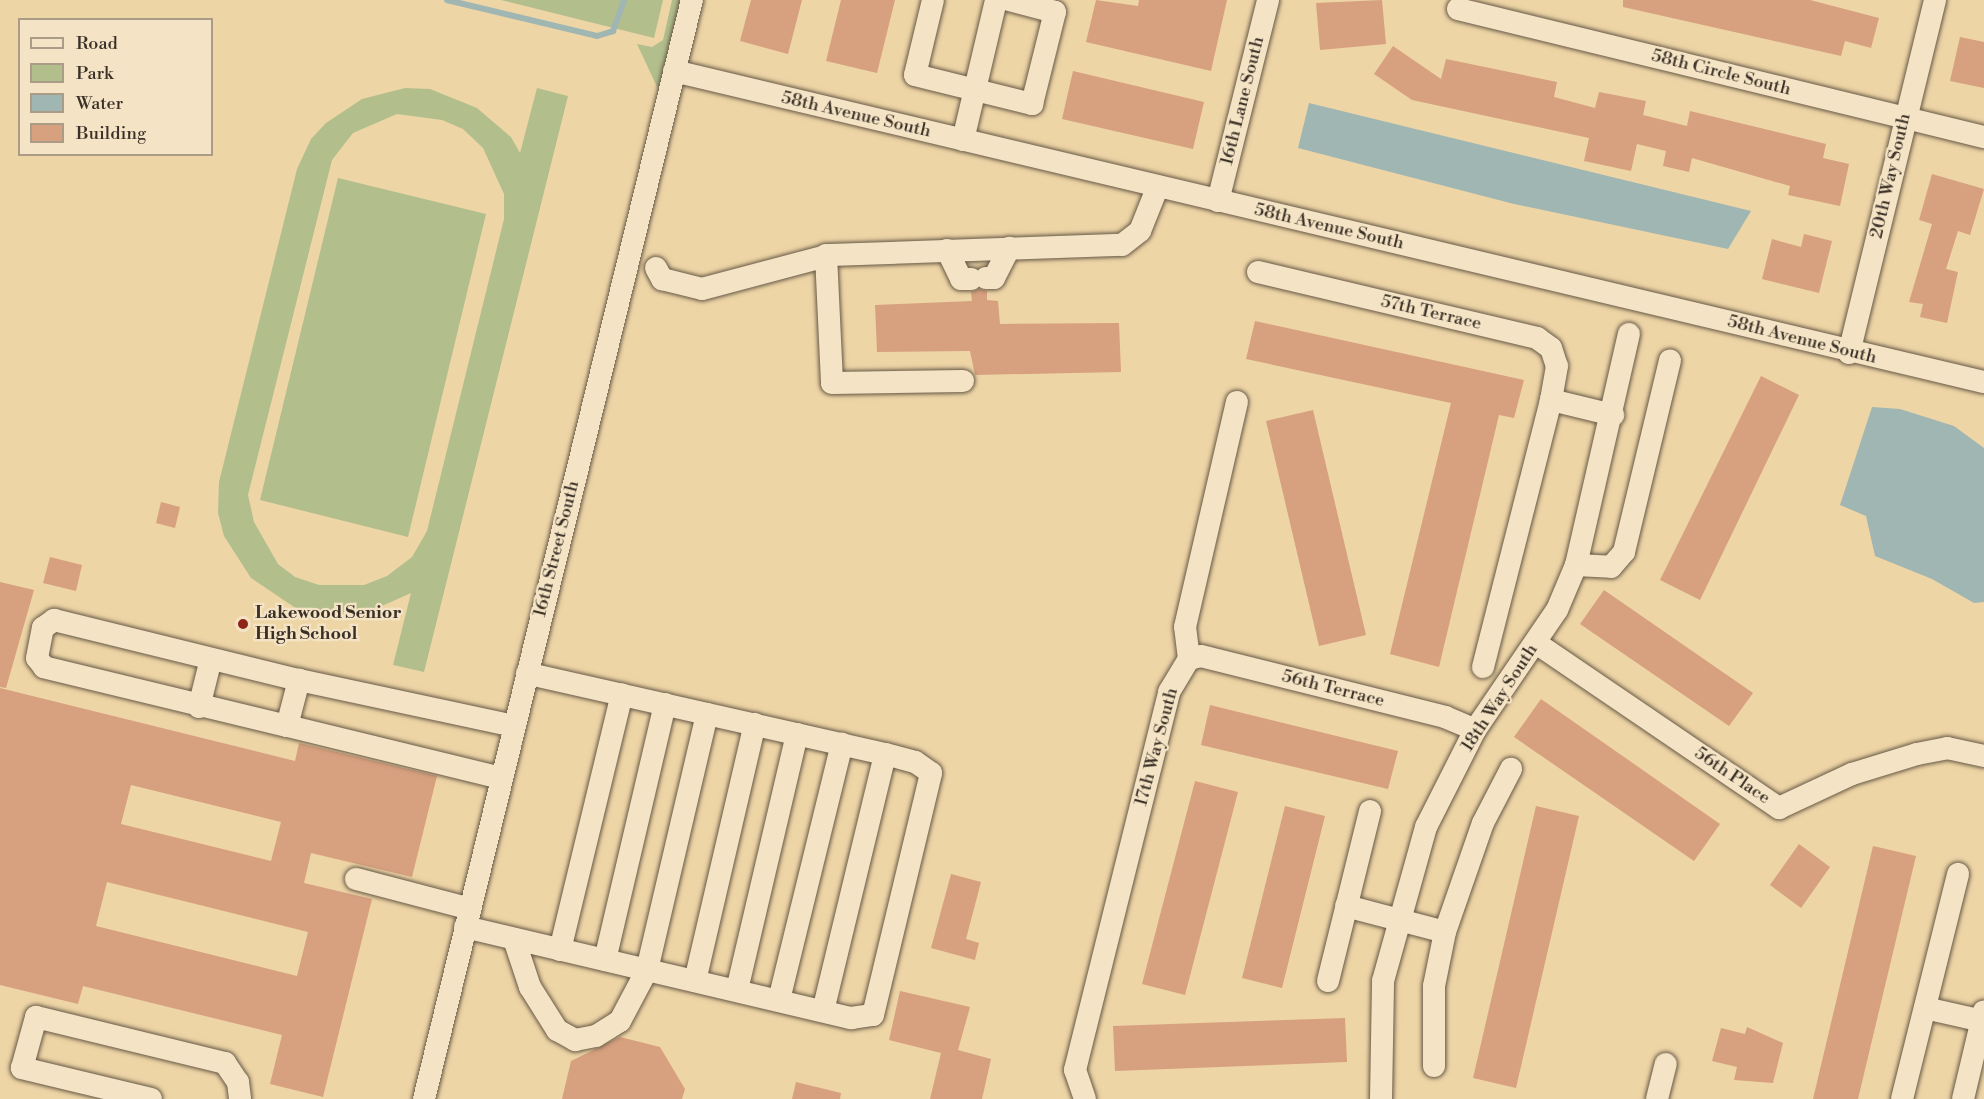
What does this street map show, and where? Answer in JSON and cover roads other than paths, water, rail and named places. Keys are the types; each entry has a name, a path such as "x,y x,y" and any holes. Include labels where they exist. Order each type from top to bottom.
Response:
{"street":[{"name":"16th Street South","path":"424,1099 626,259 692,0"},
{"path":"933,0 915,75 1032,104 1055,12 1009,0"},
{"path":"963,140 996,0"},
{"name":"16th Lane South","path":"1218,201 1268,0"},
{"name":"20th Way South","path":"1849,353 1935,0"},
{"name":"58th Circle South","path":"1458,9 1984,137"},
{"name":"58th Avenue South","path":"674,71 1849,353 1984,382"},
{"path":"626,259 656,268 662,279 702,289 716,282 826,255 1122,245 1140,231 1158,186"},
{"path":"947,250 961,279 979,279 994,278 1009,248"},
{"path":"826,255 832,383 963,381"},
{"name":"57th Terrace","path":"1258,272 1538,338 1551,348 1557,366 1551,400 1483,667"},
{"name":"18th Way South","path":"1381,1099 1383,981 1426,827 1475,730 1536,643 1576,565 1629,334"},
{"path":"1576,565 1611,567 1624,552 1670,360"},
{"path":"1551,400 1612,415"},
{"path":"1189,659 1185,627 1237,402"},
{"path":"501,778 199,707 44,667 37,658 43,628 54,620 299,680 514,726"},
{"name":"56th Place","path":"1536,643 1779,808 1852,774 1917,754 1947,748 1984,756"},
{"path":"199,707 211,659"},
{"name":"56th Terrace","path":"1189,659 1212,659 1445,717 1475,730"},
{"name":"17th Way South","path":"1083,1096 1075,1070 1169,692 1189,659"},
{"path":"356,879 467,918 514,939 851,1017 873,1015 931,773 915,762 885,754 527,673"},
{"path":"287,726 299,680"},
{"path":"560,950 622,694"},
{"path":"605,960 665,704"},
{"path":"514,939 530,987 557,1030 575,1040 596,1036 620,1021 647,970 707,714"},
{"path":"695,981 755,724"},
{"path":"737,990 797,734"},
{"path":"779,1000 842,744"},
{"path":"823,1011 885,754"},
{"path":"1434,1065 1434,986 1445,932 1483,823 1511,769"},
{"path":"1328,981 1370,811"},
{"path":"1902,1099 1958,874"},
{"path":"1346,906 1400,917 1445,932"},
{"path":"1925,1008 1983,1016 1963,1099"},
{"path":"151,1099 22,1068 36,1017 225,1063 238,1082 240,1099"},
{"path":"1657,1099 1666,1064"}],"water":[{"path":"1309,103 1751,211 1728,249 1514,204 1298,148"},
{"path":"1872,407 1900,409 1954,426 1984,448 1984,602 1974,603 1932,579 1875,556 1866,516 1840,505"}],"waterway":[{"path":"447,0 597,36 613,31 624,0"}],"place":[{"name":"Lakewood Senior High School","path":"243,624"}]}
